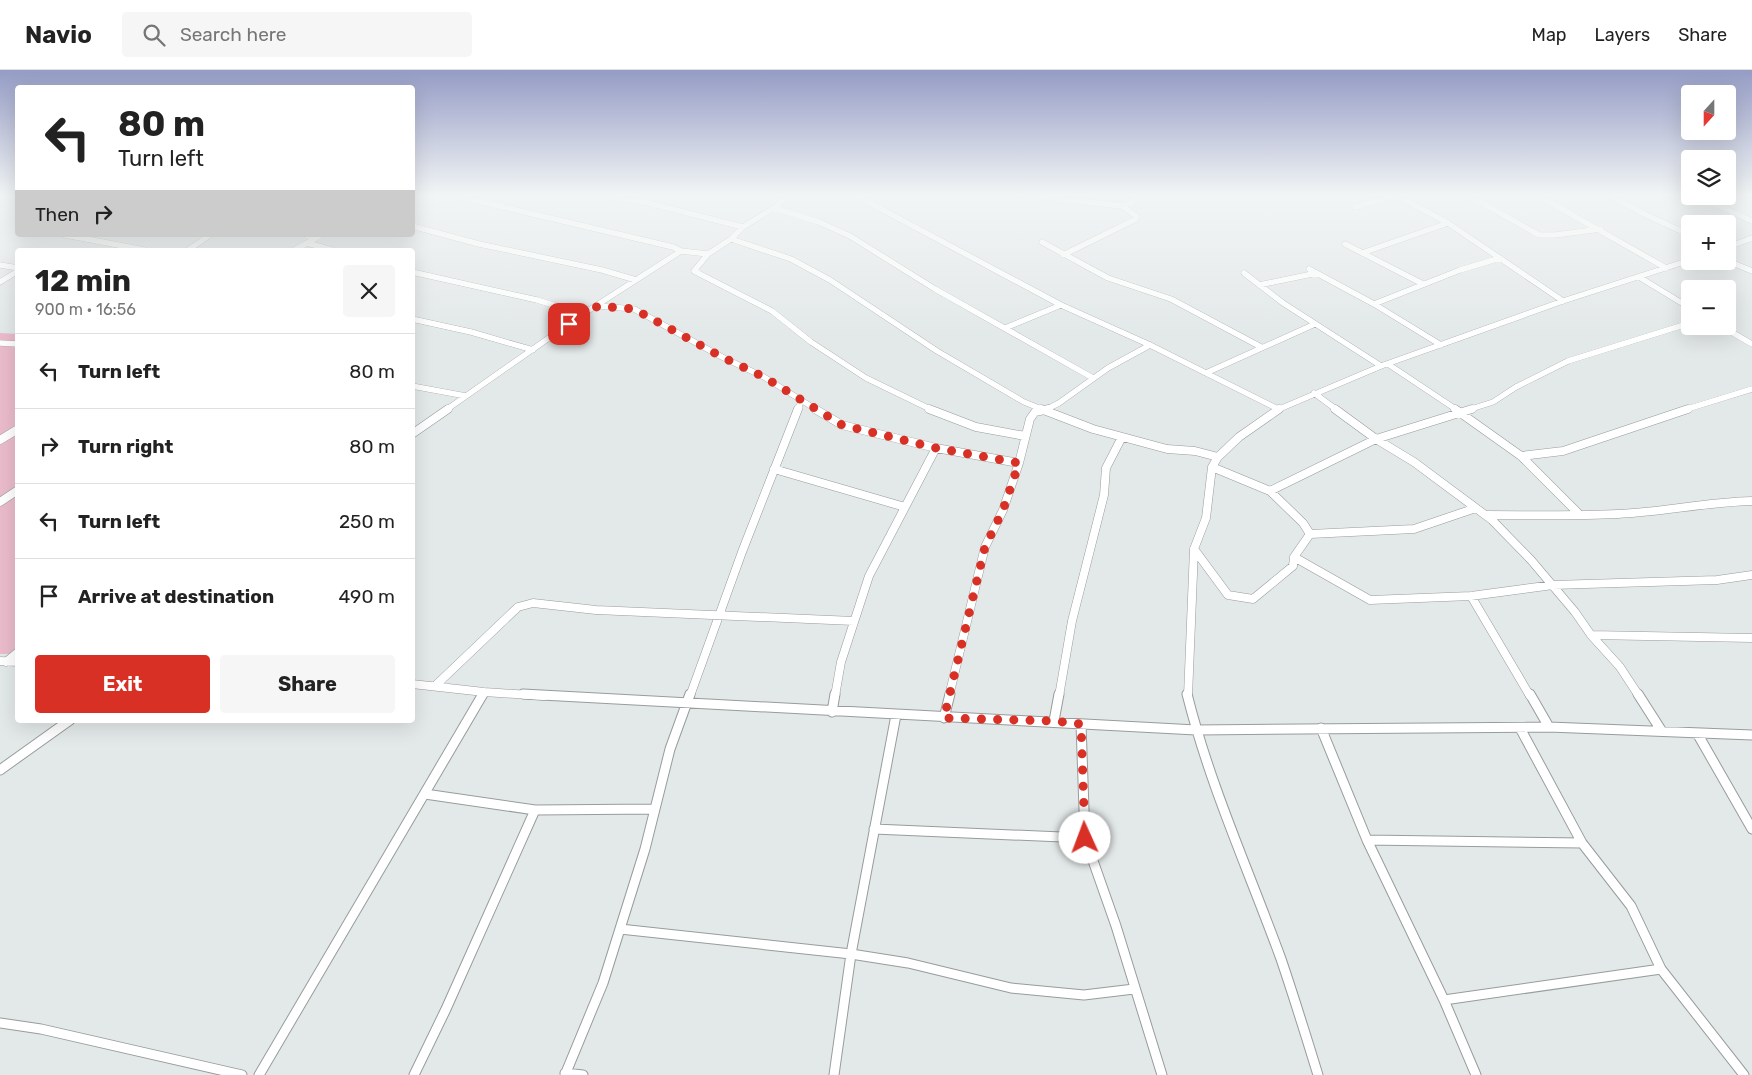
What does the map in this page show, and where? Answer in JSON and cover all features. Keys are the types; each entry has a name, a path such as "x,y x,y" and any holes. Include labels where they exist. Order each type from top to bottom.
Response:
{"street":[{"path":"102,242 134,248"},
{"path":"471,242 602,270 636,280"},
{"path":"651,242 681,251 708,254"},
{"path":"726,242 708,254 694,271 772,311 811,342 866,378 930,409 976,428 1025,436"},
{"path":"739,242 791,259 830,280 891,322 984,380 1024,402 1093,429 1167,449 1195,451 1218,457"},
{"path":"859,242 935,290 1093,378"},
{"path":"947,242 1061,305 1150,345 1278,409"},
{"path":"1042,242 1108,278 1171,299 1261,347"},
{"path":"1063,255 1090,242"},
{"path":"1362,253 1394,242"},
{"path":"1476,242 1563,301"},
{"path":"1622,242 1666,268"},
{"path":"298,248 307,243 325,248"},
{"path":"1346,244 1423,284"},
{"path":"415,432 583,314 681,251"},
{"path":"1374,304 1460,270 1500,258"},
{"path":"1318,1075 1281,960 1228,822 1196,730 1187,693 1194,550 1206,518 1212,467 1218,457 1239,437 1278,409 1314,393 1385,365 1563,301 1681,263"},
{"path":"1736,264 1752,271"},
{"path":"0,265 15,269"},
{"path":"1309,269 1374,304 1441,345"},
{"path":"0,282 15,272"},
{"path":"415,273 537,300 583,314"},
{"path":"1244,273 1283,304 1459,412 1521,456 1578,513"},
{"path":"1259,285 1318,274"},
{"path":"1639,277 1681,303"},
{"path":"1005,328 1061,305"},
{"path":"598,306 634,309 722,357 764,377 849,428 936,448 1019,463"},
{"path":"415,320 471,332 533,350"},
{"path":"1206,373 1315,324"},
{"path":"1270,491 1376,439 1500,399 1516,387 1568,361 1681,326"},
{"path":"1736,335 1752,344"},
{"path":"0,343 15,344"},
{"path":"944,718 985,547 1003,510 1019,463 1030,419 1035,412 1047,411 1078,391 1093,378 1150,345"},
{"path":"415,387 466,396"},
{"path":"1521,456 1563,451 1654,419 1752,389"},
{"path":"1314,393 1376,439 1414,462 1486,515 1531,560 1591,635 1620,667 1661,730"},
{"path":"583,1075 565,1074 603,983 645,849 670,749 774,469 802,401"},
{"path":"0,440 15,431"},
{"path":"1054,721 1072,621 1104,495 1106,468 1122,437"},
{"path":"832,712 841,662 869,576 936,448"},
{"path":"1212,467 1270,491 1303,523 1310,534"},
{"path":"774,469 905,507"},
{"path":"0,502 15,492"},
{"path":"1486,515 1617,514 1679,509 1719,502 1752,501"},
{"path":"1310,534 1414,529 1476,508"},
{"path":"1194,550 1228,595 1253,599 1293,566 1294,557 1310,534"},
{"path":"1294,557 1370,600 1471,596 1552,585 1716,580 1752,575"},
{"path":"1471,596 1549,728"},
{"path":"435,686 518,607 533,603 596,610 854,621"},
{"path":"1591,635 1752,638"},
{"path":"3,662 15,654"},
{"path":"415,684 484,692 686,704 944,718 1054,721 1196,730 1549,728 1661,730 1752,735"},
{"path":"260,1075 484,692"},
{"path":"834,1075 851,954 896,715"},
{"path":"0,770 66,723"},
{"path":"1081,724 1085,838 1116,926 1162,1075"},
{"path":"1321,728 1367,840 1444,1000 1476,1075"},
{"path":"1520,728 1582,843 1631,906 1661,969 1744,1075"},
{"path":"1697,733 1752,828"},
{"path":"425,794 535,810 655,809"},
{"path":"414,1075 446,1009 535,810"},
{"path":"874,829 1085,838"},
{"path":"1367,840 1582,843"},
{"path":"620,929 851,954 908,963 1011,988 1084,995 1134,989"},
{"path":"1444,1000 1661,969"},
{"path":"0,1023 41,1030 242,1075"}],"shaded area":[{"path":"0,333 15,334 15,654 0,654"}],"route":[{"path":"569,324 598,306 634,309 722,357 764,377 842,425 856,430 936,448 1019,463 1003,510 985,547 971,598 944,718 1054,721 1081,724 1085,838"}]}
